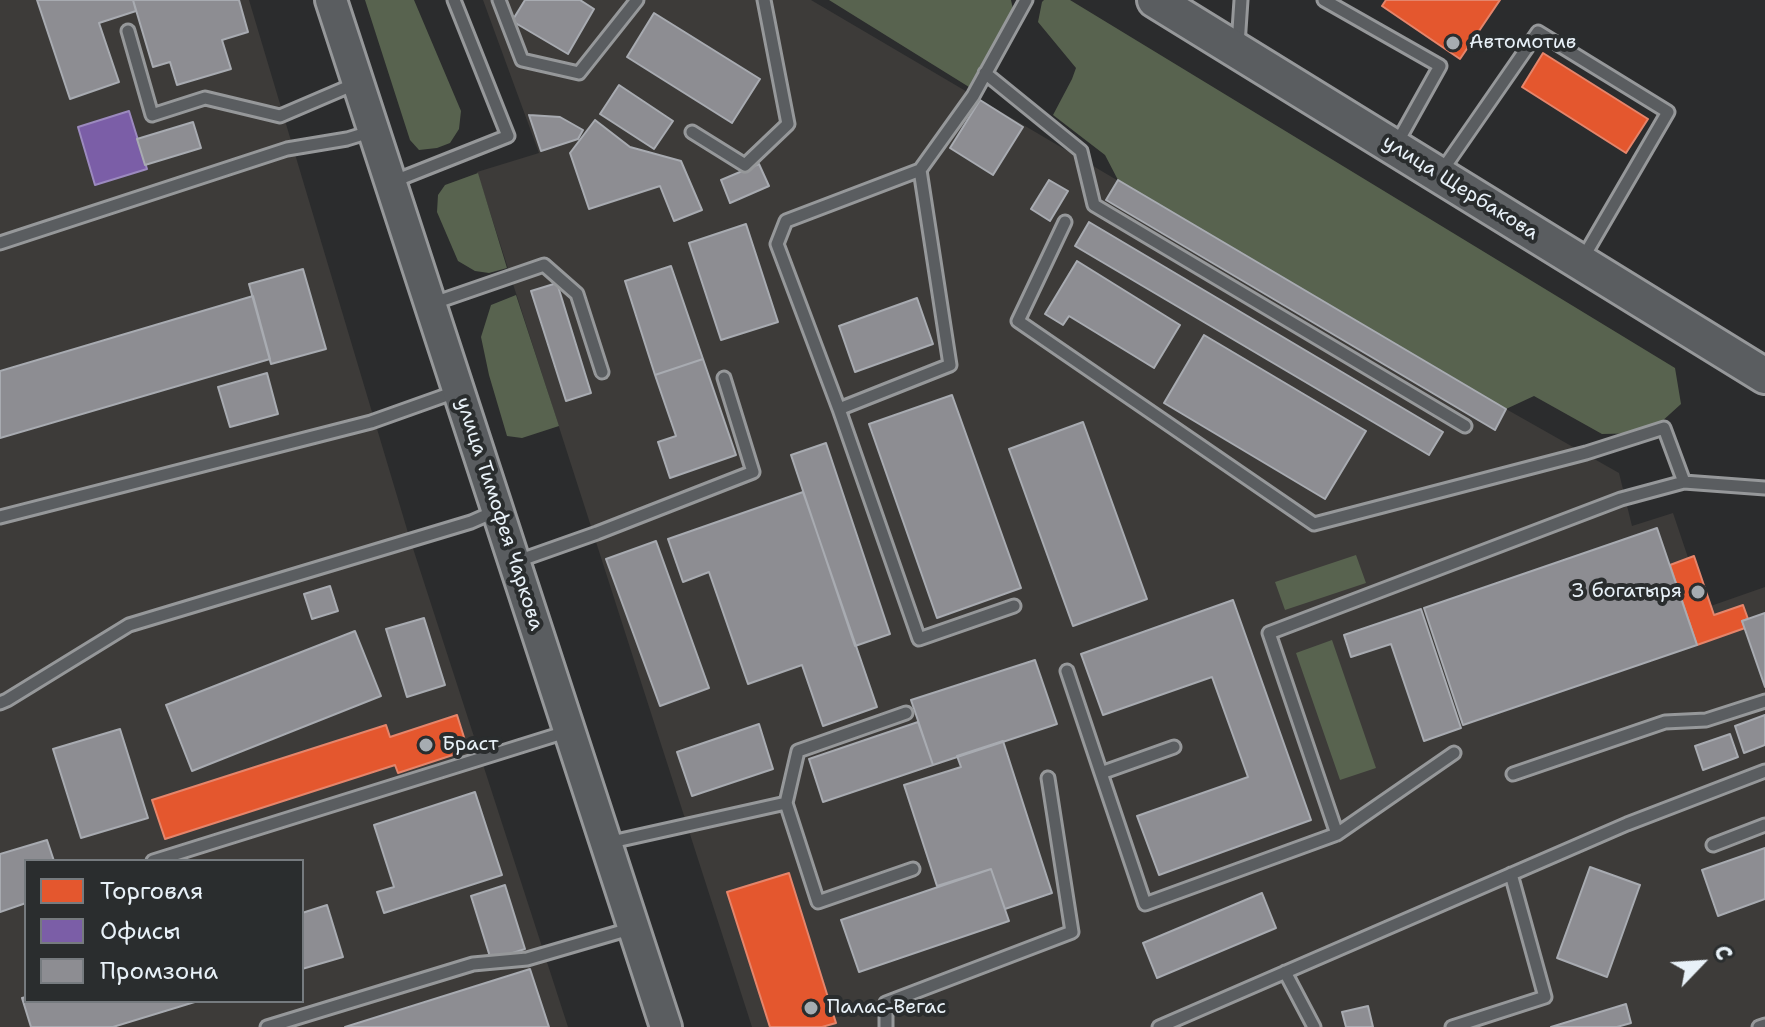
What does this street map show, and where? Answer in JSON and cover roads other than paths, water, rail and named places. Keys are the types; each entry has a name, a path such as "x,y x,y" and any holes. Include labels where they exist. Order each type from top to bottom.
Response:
{"main road":[{"name":"улица Тимофея Чаркова","path":"331,0 666,1027"},
{"name":"улица Щербакова","path":"1155,0 1765,376"}],"lane":[{"path":"390,182 508,136 454,0"},
{"path":"499,0 522,60 579,73 637,0"},
{"path":"692,132 745,165 788,124 764,0"},
{"path":"1014,606 919,639 839,409 777,244 786,221 920,170 973,96 1026,0"},
{"path":"1238,50 1241,0"},
{"path":"1324,0 1440,66 1395,147"},
{"path":"128,31 152,115 205,98 280,116 358,83"},
{"path":"1439,175 1538,32 1668,112 1581,262"},
{"path":"985,73 1081,151 1094,205 1465,426"},
{"path":"0,243 287,149 374,131"},
{"path":"839,409 950,365 920,170"},
{"path":"1065,222 1018,321 1314,524 1586,453 1664,428 1684,482"},
{"path":"430,304 544,265 577,294 602,372"},
{"path":"515,562 753,472 724,378"},
{"path":"0,517 371,422 459,391"},
{"path":"1337,834 1269,633 1621,499 1684,482 1765,488"},
{"path":"0,703 129,625 471,522 498,510"},
{"path":"1067,671 1145,904 1337,834 1454,753"},
{"path":"1513,774 1665,722 1706,720 1765,701"},
{"path":"906,713 798,751 786,803 818,902 913,869"},
{"path":"159,859 570,731"},
{"path":"1101,773 1174,747"},
{"path":"1159,1027 1627,824 1765,771"},
{"path":"886,1027 886,1003 1072,932 1048,778"},
{"path":"606,843 786,803"},
{"path":"1713,845 1765,825"},
{"path":"1452,1027 1545,997 1511,874"},
{"path":"267,1027 473,964 527,959 634,928"},
{"path":"1285,972 1314,1027"},
{"path":"1759,1027 1765,1025"}],"place":[{"name":"Автомотив","path":"1453,43"},
{"name":"3 богатыря","path":"1698,592"},
{"name":"Браст","path":"426,745"},
{"name":"Палас-Вегас","path":"811,1008"}]}
